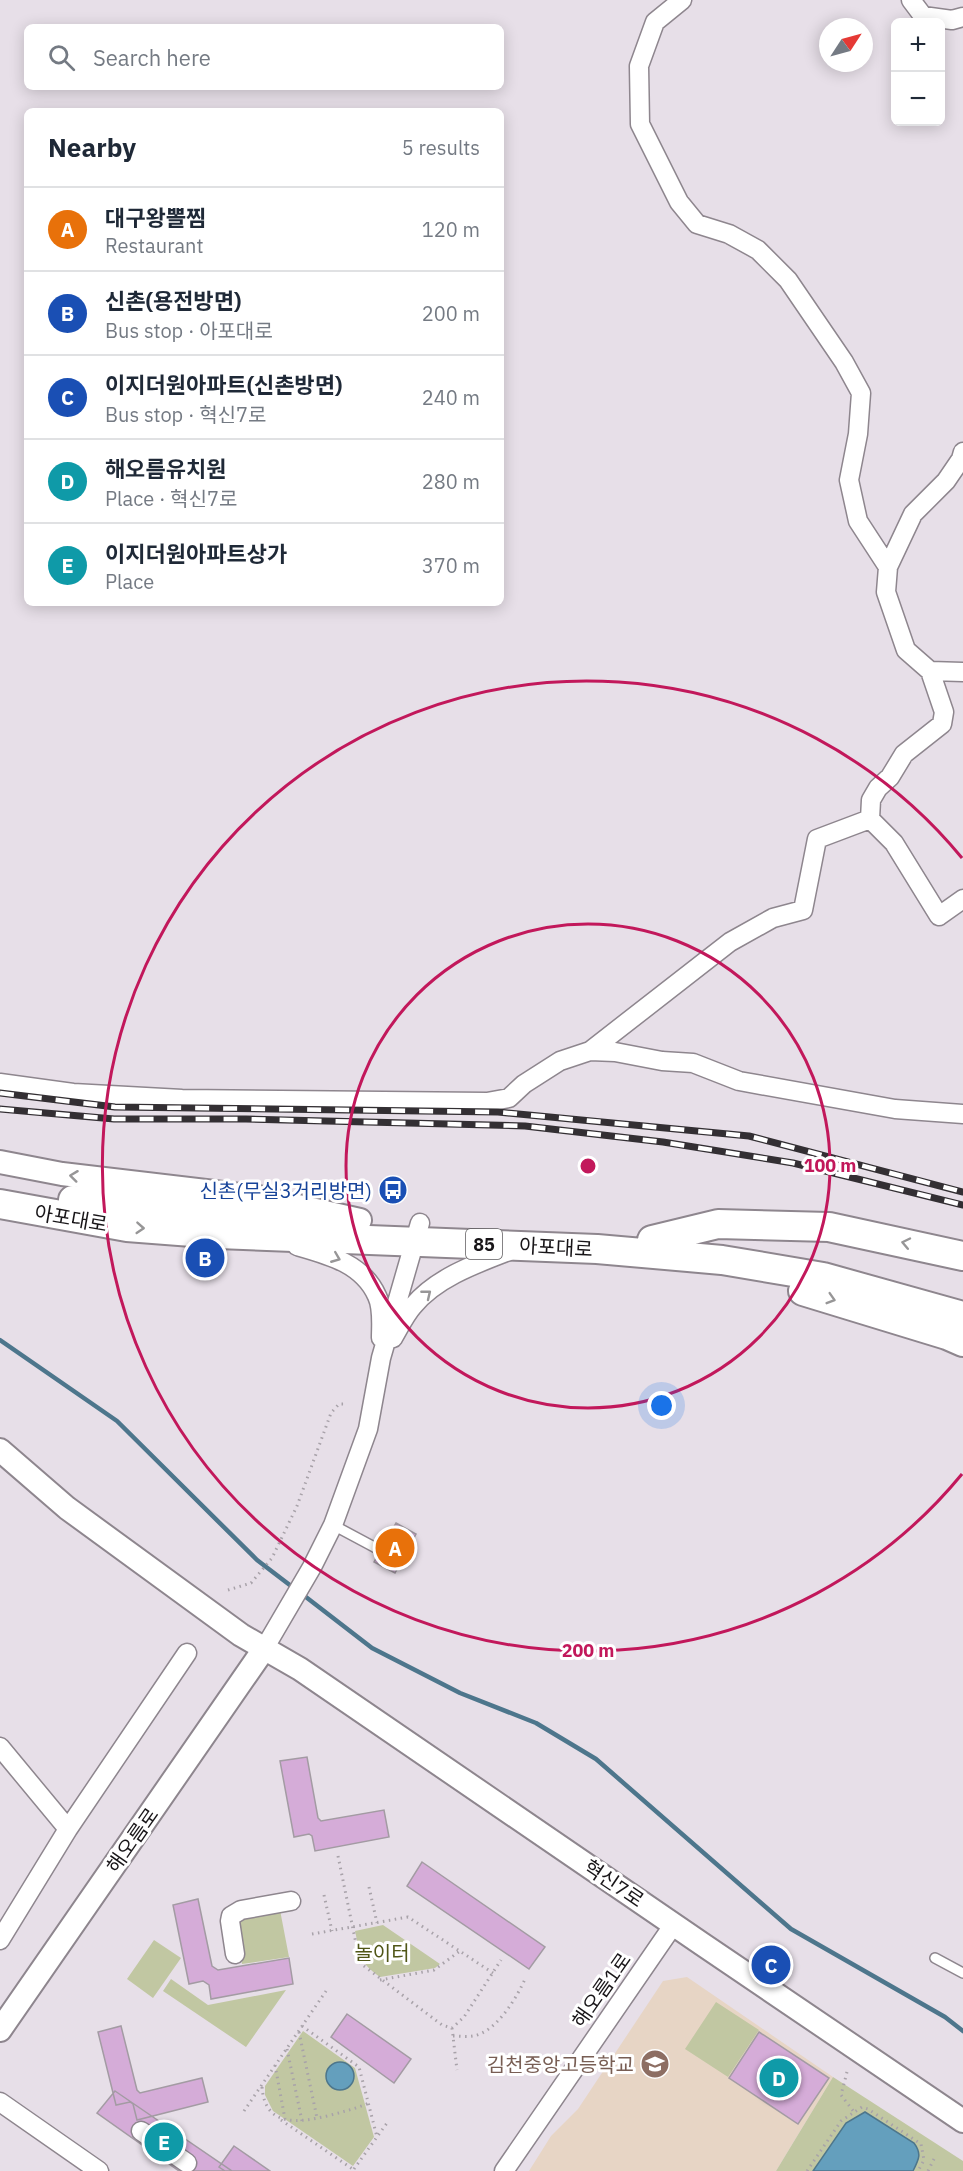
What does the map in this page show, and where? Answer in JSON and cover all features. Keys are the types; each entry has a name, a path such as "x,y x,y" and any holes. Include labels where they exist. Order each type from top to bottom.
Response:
{"main road":[{"name":"아포대로","path":"0,1186 84,1202 360,1220 417,1232 528,1246 743,1248 827,1263 899,1280 963,1300"},
{"name":"아포대로","path":"0,1206 127,1227 260,1235 417,1232 652,1246 823,1277 963,1316"},
{"path":"652,1246 718,1224 829,1227 963,1256"},
{"path":"652,1246 684,1263 790,1287 947,1335 963,1342"}],"street":[{"path":"681,0 655,22 639,66 640,124 679,201 697,224 729,234 758,249 788,280 844,362 861,393 858,434 849,480 858,520 888,567"},
{"path":"911,0 923,16 952,20 963,17"},
{"path":"963,452 946,482 914,514 888,567 886,592 906,650 930,671 944,712 942,724 904,754 890,777 878,788 871,800 870,819 894,843 939,916 963,899"},
{"path":"930,671 963,672"},
{"path":"0,1083 73,1093 182,1099 487,1102 509,1098 524,1084 560,1061 590,1051 730,942 773,918 803,910 817,839 870,819"},
{"path":"590,1051 615,1052 662,1061 693,1063 739,1081 895,1109 963,1114"},
{"path":"0,1162 62,1174 258,1197 360,1220"},
{"path":"264,1649 333,1526 368,1429 381,1358 417,1232"},
{"path":"260,1235 330,1256 358,1270 369,1282 378,1298 381,1316 381,1358"},
{"path":"381,1358 412,1306 427,1293 454,1274 477,1263 528,1246"},
{"name":"혁신7로","path":"0,1449 67,1508 241,1635 300,1669 963,2121"},
{"name":"해오름로","path":"0,2030 264,1649"},
{"path":"0,1940 68,1829 188,1653"},
{"path":"0,1747 68,1829"},
{"path":"235,1954 231,1916 241,1910 291,1900"},
{"name":"해오름1로","path":"504,2171 674,1924"},
{"path":"0,2102 99,2171"},
{"path":"141,2131 187,2163"}],"lane":[{"path":"333,1526 376,1548"},
{"path":"935,1958 963,1973"}],"path":[{"path":"228,1590 251,1583 272,1558 297,1506 331,1413 339,1404 347,1404"},
{"path":"338,1856 360,1963 442,2025 452,2028"},
{"path":"369,1887 377,1923"},
{"path":"324,1895 332,1931"},
{"path":"312,1934 408,1917 493,1973"},
{"path":"380,1980 434,1970 460,1951"},
{"path":"452,2028 464,2017 501,1960"},
{"path":"453,2036 474,2036 489,2029 516,1998 526,1977"},
{"path":"244,2111 326,1991"},
{"path":"302,2026 359,2067 377,2137"},
{"path":"452,2028 457,2070"},
{"path":"299,2030 316,2118"},
{"path":"287,2048 302,2121"},
{"path":"275,2066 285,2119"},
{"path":"847,2072 840,2095 854,2112"},
{"path":"262,2085 266,2104 271,2113 354,2170 387,2123"},
{"path":"279,2118 302,2121 354,2110 369,2103"},
{"path":"807,2171 841,2121 862,2107 918,2141 924,2160 918,2171"},
{"path":"928,2171 934,2159"}],"shaded area":[{"name":"김천중앙고등학교","path":"687,1977 833,2077 776,2171 529,2171 551,2136 578,2109 663,1981"}],"green space":[{"path":"280,1910 289,1957 242,1964 235,1926 237,1920"},
{"name":"놀이터","path":"383,1925 440,1964 435,1968 380,1977 367,1966 361,1957 355,1931"},
{"path":"154,1940 181,1958 153,1998 127,1979"},
{"path":"171,1979 208,2005 286,1990 246,2047 163,1991"},
{"path":"716,2002 759,2030 728,2077 685,2049"},
{"path":"303,2031 355,2068 374,2137 353,2166 273,2111 265,2095 265,2086"},
{"path":"833,2077 963,2161 963,2171 776,2171"}],"water":[{"path":"340,2062 350,2066 354,2076 350,2086 340,2090 330,2086 326,2076 330,2066"},
{"path":"865,2112 914,2143 919,2157 913,2171 813,2171 846,2123"}],"building":[{"path":"396,1523 416,1534 395,1573 374,1562"},
{"path":"307,1757 318,1818 321,1821 384,1810 389,1837 315,1851 312,1836 309,1834 294,1837 280,1761"},
{"path":"422,1862 545,1947 529,1969 407,1886"},
{"path":"198,1899 212,1966 218,1970 289,1958 293,1984 211,1999 209,1985 203,1981 189,1984 173,1905"},
{"path":"347,2014 411,2059 394,2083 331,2037"},
{"path":"121,2026 137,2090 140,2093 202,2078 208,2102 137,2120 133,2104 130,2102 116,2105 98,2032"},
{"path":"759,2032 829,2078 798,2124 729,2078"},
{"path":"115,2091 232,2171 179,2171 97,2113"},
{"path":"234,2146 270,2171 225,2171 219,2167"}],"waterway":[{"path":"0,1340 117,1421 257,1560 295,1589"},
{"path":"302,1594 372,1648 460,1693 536,1723 596,1759 791,1929 945,2017 963,2031"}],"railway":[{"path":"0,1093 115,1107 498,1112 749,1136 963,1192"},
{"path":"0,1109 114,1119 246,1119 525,1126 663,1142 793,1163 963,1205"}],"place":[{"name":"신촌(무실3거리방면)","path":"393,1190"},
{"name":"신촌(용전방면)","path":"205,1258"},
{"name":"대구왕뽈찜","path":"395,1548"},
{"name":"이지더원아파트(신촌방면)","path":"771,1965"},
{"name":"김천중앙고등학교","path":"655,2064"},
{"name":"해오름유치원","path":"779,2078"},
{"name":"이지더원아파트상가","path":"164,2142"}]}
